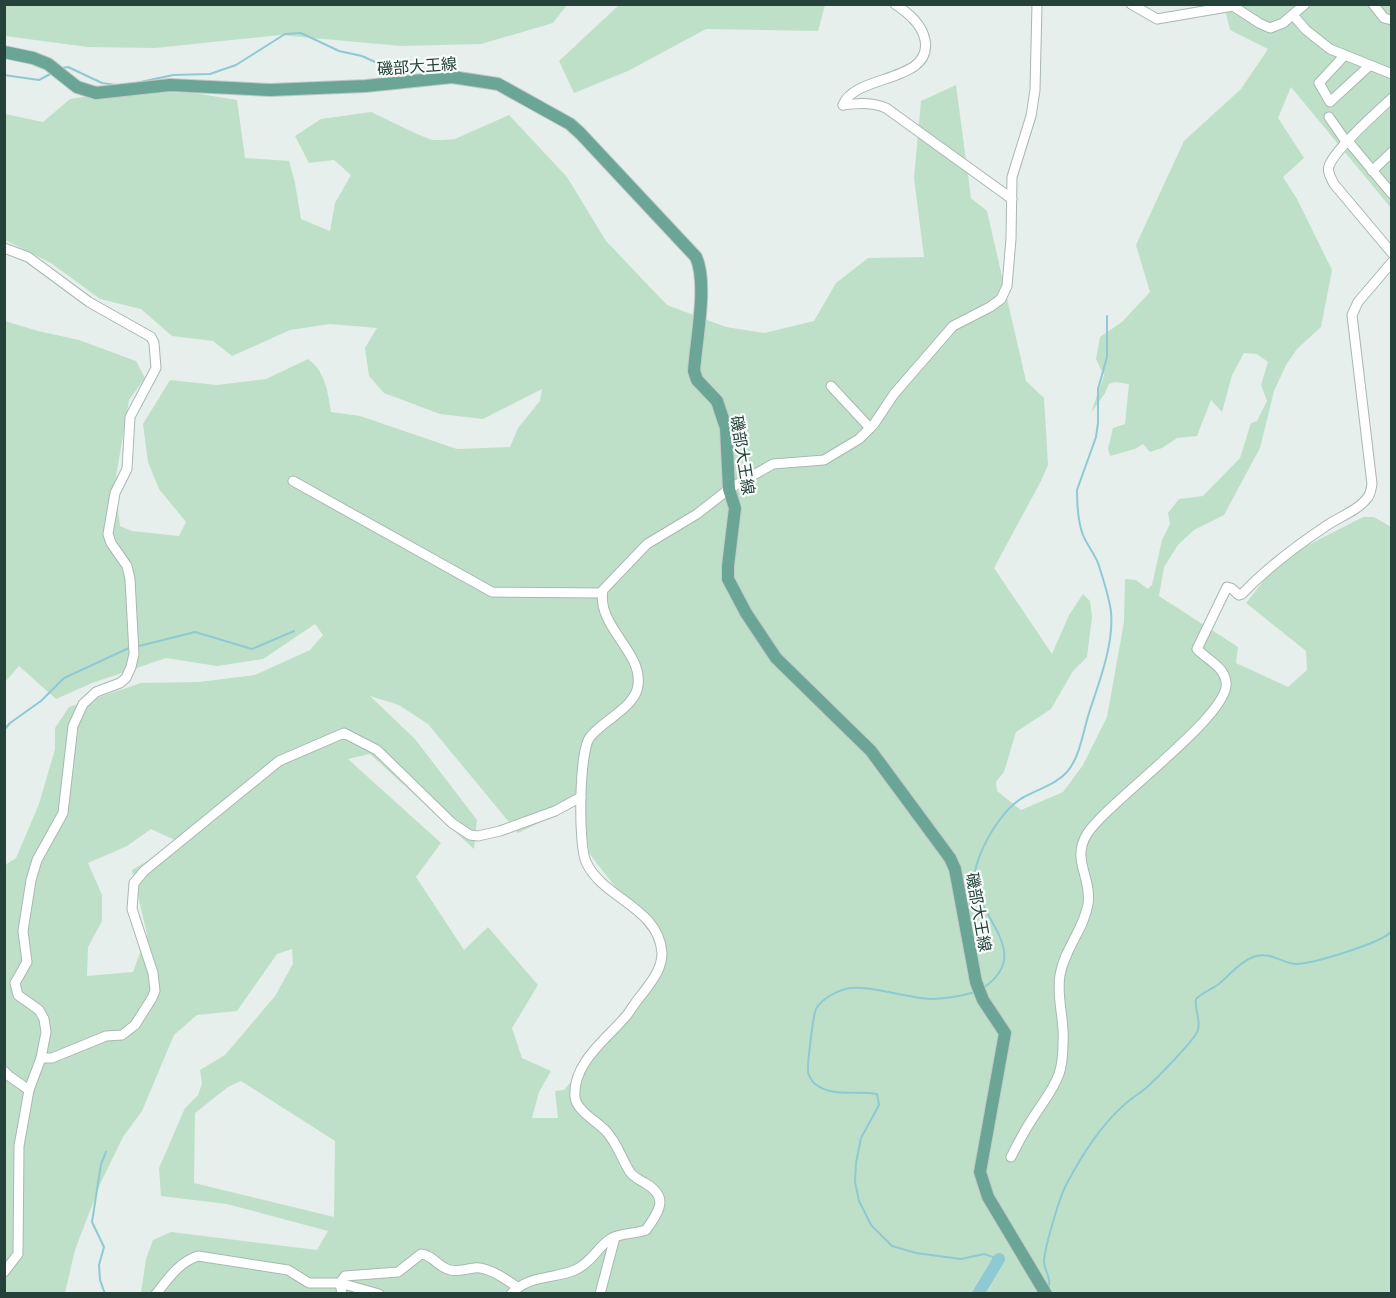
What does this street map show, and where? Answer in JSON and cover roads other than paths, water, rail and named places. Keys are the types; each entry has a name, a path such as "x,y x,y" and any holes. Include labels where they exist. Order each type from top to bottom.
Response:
{"main road":[{"name":"磯部大王線","path":"4,52 33,58 56,71 77,87 96,93 170,85 270,90 366,86 452,77 498,84 570,124 591,143 696,257 701,267 701,284 694,371 698,380 717,401 726,428 729,489 735,508 728,579 776,658 871,751 950,858 958,878 972,967 979,991 1005,1033 980,1172 988,1197 1045,1291"}],"street":[{"path":"896,4 918,24 924,34 926,46 921,60 899,75 856,90 848,95 843,105 861,103 886,108 1012,199"},
{"path":"342,1293 340,1283 345,1276 398,1272 424,1254 448,1269 459,1271 483,1269 514,1290 539,1278 565,1274 582,1267 608,1241 615,1237 646,1230 658,1209 660,1195 631,1173 615,1142 576,1103 575,1087 579,1073 591,1054 626,1016 654,979 662,962 662,952 656,930 634,906 599,880 586,862 581,843 581,797 588,739 611,716 629,704 638,687 637,672 604,611 601,599 603,593 647,544 697,514 729,489 773,464 824,460 860,439 894,394 953,326 990,307 1000,299 1007,286 1012,177 1031,116 1035,90 1036,4"},
{"path":"1131,4 1157,19 1233,6 1270,28 1283,23 1305,4"},
{"path":"1373,4 1384,18 1392,20"},
{"path":"1293,15 1322,44 1344,56 1392,74"},
{"path":"1344,56 1319,83 1330,102 1369,66"},
{"path":"1392,98 1347,142 1329,166 1329,174 1334,184 1392,253"},
{"path":"1329,117 1347,142 1392,194"},
{"path":"1372,171 1392,152"},
{"path":"4,248 28,257 89,302 151,338 154,343 156,368 130,417 127,469 115,493 108,534 111,543 127,566 130,579 134,654 131,667 126,678 120,683 96,692 83,704 73,726 63,813 37,860 31,880 23,931 27,962 15,983 18,995 39,1010 44,1019 46,1032 41,1058 29,1090 19,1146 18,1254 4,1272"},
{"path":"1011,1157 1059,1074 1064,1040 1058,990 1060,973 1086,912 1089,898 1080,857 1085,838 1097,822 1158,766 1219,703 1227,687 1225,676 1197,649 1227,587 1239,595 1242,594 1257,578 1303,542 1357,507 1369,496 1372,484 1352,315 1358,302 1392,262"},
{"path":"831,386 870,428"},
{"path":"293,481 492,592 603,593"},
{"path":"41,1058 52,1058 106,1036 122,1035 135,1025 155,991 153,973 132,909 134,883 144,871 279,761 344,733 377,750 452,823 477,837 555,811 581,797"},
{"path":"4,1071 29,1090"},
{"path":"600,1293 615,1237"},
{"path":"156,1293 178,1268 198,1256 288,1270 309,1283 340,1283 379,1293"}],"waterway":[{"path":"136,83 173,75 210,74 236,65 285,34 301,33 339,51 389,64"},
{"path":"62,68 68,67 102,83 116,85"},
{"path":"4,75 39,80 52,73"},
{"path":"983,988 998,974 1004,960 1003,945 981,900 976,884 976,867 979,858 988,838 1008,809 1024,797 1057,780 1071,766 1081,744 1108,650 1111,625 1110,606 1098,563 1081,530 1077,490 1096,437 1098,389 1107,357 1107,316"},
{"path":"135,647 195,632 252,649 294,631"},
{"path":"4,730 10,723 41,701 64,678 129,648"},
{"path":"1048,1289 1049,1279 1044,1262 1052,1224 1065,1187 1084,1154 1106,1123 1158,1077 1195,1035 1199,1026 1196,999 1219,984 1241,964 1256,956 1267,955 1291,963 1304,963 1361,947 1392,931"},
{"path":"975,992 931,999 864,988 837,992 824,1000 816,1009 810,1041 808,1072 814,1083 829,1091 877,1094 879,1105 861,1138 855,1182 859,1201 871,1225 892,1246 916,1253 961,1259 984,1254 999,1259"},
{"path":"105,1294 100,1280 99,1265 104,1247 92,1222 101,1164 106,1152"},
{"path":"978,1294 999,1259"}]}
